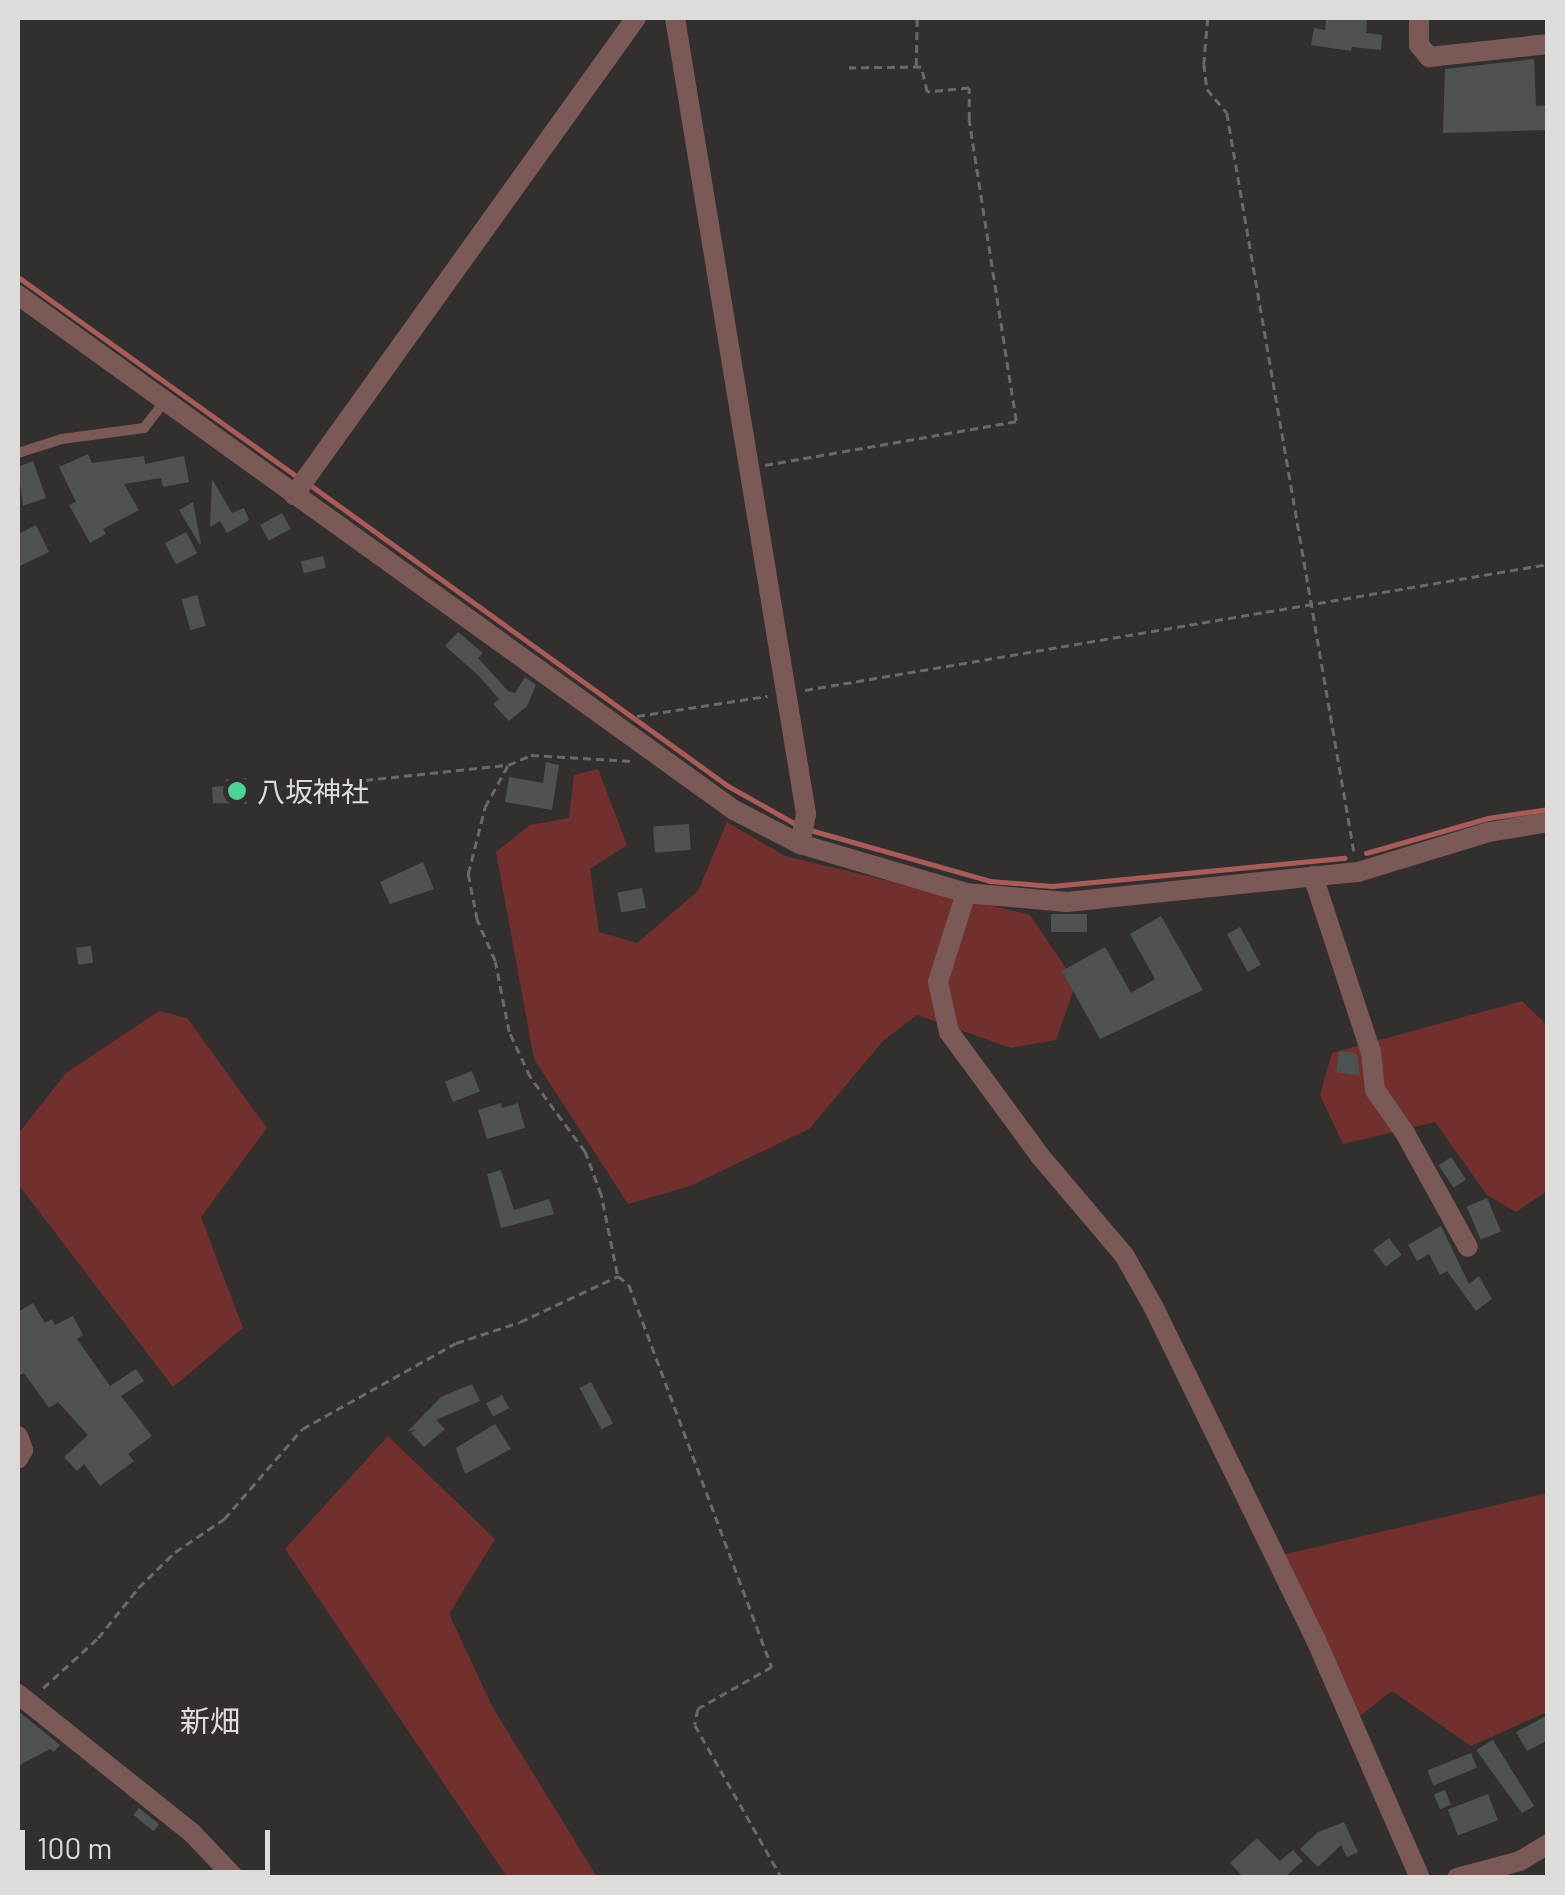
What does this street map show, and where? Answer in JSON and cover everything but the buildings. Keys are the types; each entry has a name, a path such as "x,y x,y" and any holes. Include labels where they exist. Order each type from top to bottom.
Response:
{"street":[{"path":"294,495 636,18"},
{"path":"675,18 749,468 802,833"},
{"path":"1418,18 1419,45 1430,58 1548,44"},
{"path":"18,295 734,810 966,893 1067,902 1358,872 1489,832 1548,822"},
{"path":"1313,876 1372,1052 1375,1090 1405,1133 1468,1246"},
{"path":"966,893 938,982 949,1032 1040,1156 1124,1255 1153,1306 1316,1640 1420,1878"},
{"path":"18,1436 23,1450 18,1459"},
{"path":"22,1698 192,1833 235,1878"},
{"path":"1456,1878 1520,1862 1548,1844"}],"lane":[{"path":"18,453 62,439 144,428 164,402"}],"path":[{"path":"916,68 917,18"},
{"path":"1208,18 1204,64 1207,89 1228,113 1309,606 1358,872"},
{"path":"749,468 1016,421 969,120 969,88 927,92 921,68 849,68"},
{"path":"639,716 1548,564"},
{"path":"262,792 508,765 531,755 636,761"},
{"path":"508,765 485,807 468,874 477,920 495,961 508,1032 530,1077 585,1152 601,1196 618,1276 629,1285 772,1667 698,1709 695,1724 782,1878"},
{"path":"22,1698 98,1638 138,1588 176,1552 224,1519 302,1429 456,1343 520,1322 618,1276"}],"shaded area":[{"path":"598,769 627,845 590,869 599,932 637,943 698,891 727,822 785,856 1030,915 1076,983 1056,1040 1011,1048 917,1015 884,1040 809,1129 690,1186 628,1204 534,1059 496,852 530,825 569,818 574,775"},
{"path":"1522,1001 1547,1025 1547,1191 1516,1212 1487,1195 1435,1122 1343,1144 1320,1095 1332,1053"},
{"path":"159,1011 187,1018 267,1128 201,1217 243,1328 173,1387 18,1184 18,1134 66,1073"},
{"path":"388,1436 495,1539 449,1614 493,1708 597,1877 507,1877 285,1549"},
{"path":"1547,1493 1547,1712 1471,1746 1392,1691 1356,1719 1282,1555"}],"waterway":[{"path":"18,277 296,476"},
{"path":"310,485 728,786 799,826"},
{"path":"1366,853 1488,818 1548,809"},
{"path":"810,830 990,881 1052,886 1345,858"}],"place":[{"name":"八坂神社","path":"237,791"}],"district":[{"name":"新畑","path":"210,1720"}]}
